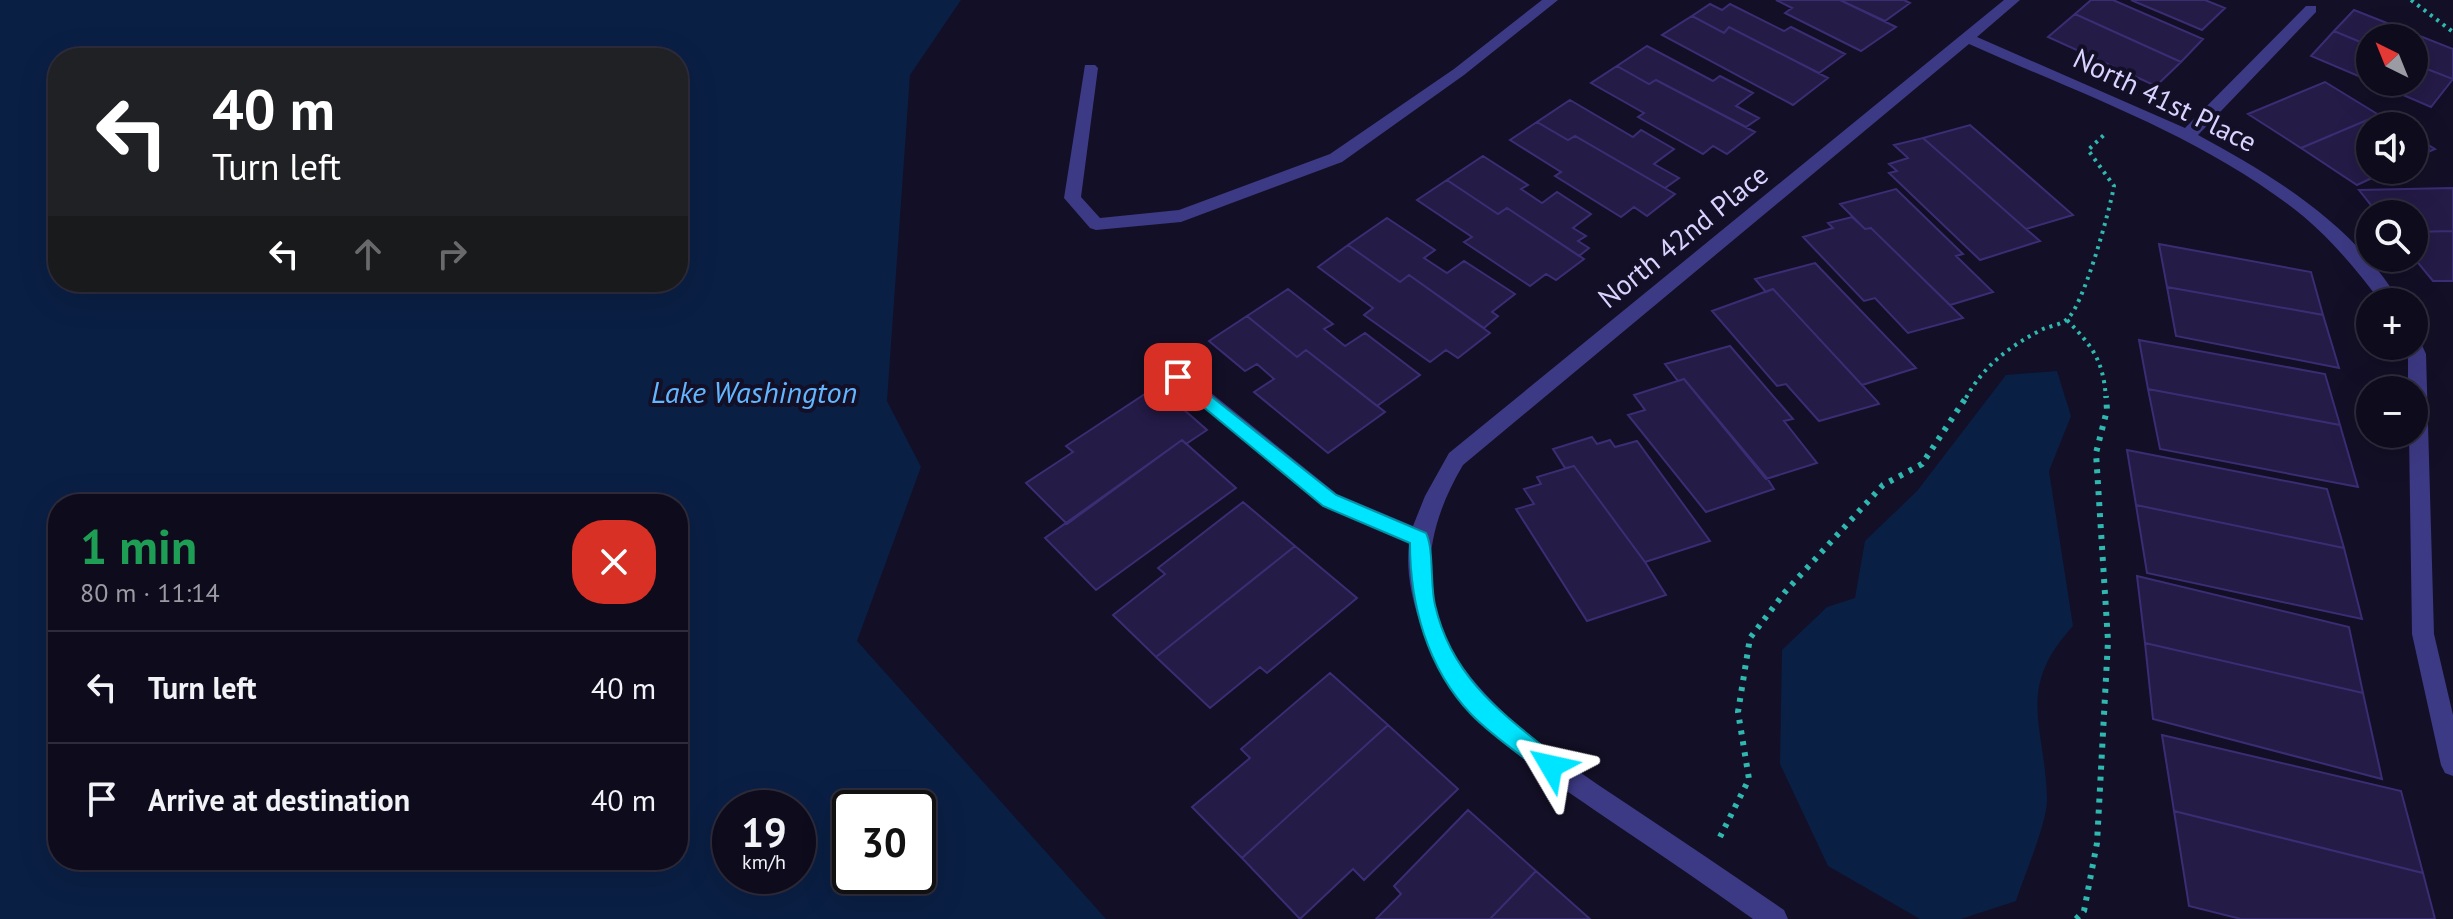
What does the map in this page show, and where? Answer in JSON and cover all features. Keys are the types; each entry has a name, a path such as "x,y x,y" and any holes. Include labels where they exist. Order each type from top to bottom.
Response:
{"street":[{"path":"1090,68 1072,198 1096,224 1181,216 1336,158 1459,72 1551,0"},
{"name":"North 42nd Place","path":"1775,919 1526,748 1478,707 1449,667 1429,626 1420,583 1420,538 1432,500 1456,459 2013,0"},
{"path":"2186,137 2311,9"},
{"name":"North 41st Place","path":"1967,38 2186,137 2265,180 2310,214 2358,260 2380,288"},
{"path":"2417,360 2423,634 2453,765"},
{"path":"1178,377 1330,500 1420,538"}],"path":[{"path":"2411,0 2453,32"},
{"path":"1703,870 1749,779 1738,712 1750,638 1785,592 1883,485 1922,464 1952,423 1977,377 1999,355 2045,328 2067,320 2078,304 2111,205 2114,186 2088,150 2129,111"},
{"path":"2067,320 2093,348 2104,372 2107,410 2096,453 2108,641 2098,827 2084,911 2076,919"}],"water":[{"name":"Lake Washington","path":"0,0 961,0 910,75 887,401 921,467 857,641 1106,919 0,919"},
{"path":"2057,371 2071,416 2049,471 2073,626 2055,649 2044,670 2039,690 2039,730 2047,800 2043,822 2016,901 1961,919 1920,919 1828,866 1780,764 1782,650 1827,607 1855,598 1865,541 1917,491 2006,375"}],"building":[{"path":"1776,0 1840,0 1896,27 1861,51 1785,13 1792,8"},
{"path":"1840,0 1904,0 1910,3 1885,21"},
{"path":"2091,0 2113,0 2203,39 2181,62 2075,14"},
{"path":"2131,0 2205,0 2225,8 2202,30"},
{"path":"1710,4 1722,10 1730,4 1784,31 1791,27 1845,54 1819,73 1729,27 1724,33 1692,16"},
{"path":"2354,10 2390,24 2356,24 2356,40 2334,31"},
{"path":"2075,14 2181,62 2156,86 2048,37"},
{"path":"1692,16 1724,33 1729,27 1828,78 1793,105 1662,35"},
{"path":"2334,31 2356,40 2356,75 2311,56"},
{"path":"2428,39 2453,49 2453,79 2428,69"},
{"path":"1647,46 1713,81 1720,76 1753,93 1736,106 1759,118 1746,127 1656,80 1649,84 1617,66"},
{"path":"1617,66 1649,84 1656,80 1755,132 1727,154 1713,146 1703,154 1638,117 1644,113 1591,83"},
{"path":"2428,69 2453,79 2431,107 2405,96 2428,96"},
{"path":"2325,82 2374,112 2356,112 2356,125 2301,148 2248,114"},
{"path":"1570,100 1633,137 1641,130 1674,149 1654,164 1679,178 1665,188 1575,136 1568,140 1537,122"},
{"path":"1537,122 1568,140 1575,136 1675,194 1647,216 1634,207 1621,217 1555,176 1561,172 1510,140"},
{"path":"1970,125 2073,215 2026,229 1923,138"},
{"path":"2356,125 2356,184 2359,184 2357,185 2301,148"},
{"path":"1923,138 2040,241 1980,260 1889,173 1897,171 1889,164 1908,158 1894,145"},
{"path":"1483,156 1528,185 1521,189 1542,203 1557,192 1591,214 1573,228 1586,236 1578,241 1589,248 1579,256 1507,208 1498,214 1447,180"},
{"path":"1447,180 1498,214 1507,208 1584,259 1556,280 1546,274 1530,286 1464,242 1472,237 1417,200"},
{"path":"2453,188 2453,231 2428,232 2428,200 2367,200 2359,190"},
{"path":"1896,189 1963,254 1956,256 1993,292 1950,305 1871,228 1865,229 1840,204"},
{"path":"1852,217 1865,229 1871,228 1963,318 1908,333 1875,298 1864,301 1803,237 1833,228 1828,223"},
{"path":"1387,218 1435,250 1424,258 1447,273 1464,261 1515,294 1492,312 1498,316 1484,328 1409,275 1400,282 1348,245"},
{"path":"2453,231 2453,281 2433,281 2426,272 2428,272 2428,232"},
{"path":"2159,244 2311,272 2323,315 2167,287"},
{"path":"1348,245 1400,282 1409,275 1490,333 1458,358 1446,350 1430,362 1364,315 1373,308 1318,267"},
{"path":"1815,263 1916,368 1862,385 1773,289 1766,292 1755,279"},
{"path":"2167,287 2323,315 2339,368 2176,336"},
{"path":"1288,289 1333,324 1324,329 1345,346 1365,333 1420,375 1377,406 1306,350 1297,357 1247,316"},
{"path":"1773,289 1879,404 1819,421 1786,384 1777,386 1712,311"},
{"path":"1247,316 1297,357 1306,350 1385,412 1328,453 1254,392 1274,379 1257,364 1245,371 1209,341"},
{"path":"2139,340 2325,374 2340,425 2148,389"},
{"path":"1730,346 1793,419 1784,421 1817,463 1766,479 1684,379 1678,381 1665,364"},
{"path":"1684,379 1774,489 1706,512 1628,415 1645,410 1634,395"},
{"path":"1157,386 1207,430 1186,444 1182,440 1067,524 1026,483 1073,452 1066,446"},
{"path":"2148,389 2340,425 2358,487 2160,449"},
{"path":"1592,437 1597,444 1610,440 1615,447 1637,441 1710,541 1645,562 1574,466 1565,468 1553,449"},
{"path":"1182,440 1236,488 1096,590 1045,538"},
{"path":"2127,450 2327,489 2344,548 2136,505"},
{"path":"1574,466 1666,595 1587,621 1516,509 1534,504 1524,489 1541,484 1537,477"},
{"path":"1243,502 1295,546 1156,657 1113,615 1165,574 1158,568"},
{"path":"2136,505 2344,548 2362,619 2147,573"},
{"path":"1295,546 1357,598 1267,673 1260,667 1210,708 1156,657"},
{"path":"2137,576 2349,627 2363,693 2145,643"},
{"path":"2145,643 2363,693 2382,779 2153,719"},
{"path":"1330,673 1388,725 1242,858 1192,807 1250,758 1241,749"},
{"path":"1388,725 1458,789 1364,880 1353,869 1300,919 1242,858"},
{"path":"2162,735 2401,791 2423,873 2174,811"},
{"path":"1468,810 1536,871 1490,919 1376,919 1401,894 1394,886"},
{"path":"2174,811 2423,873 2435,919 2241,919 2189,906"},
{"path":"1536,871 1590,919 1490,919"}],"route":[{"path":"1178,377 1330,500 1420,538 1420,583 1429,626 1449,667 1478,707 1551,766"}]}
